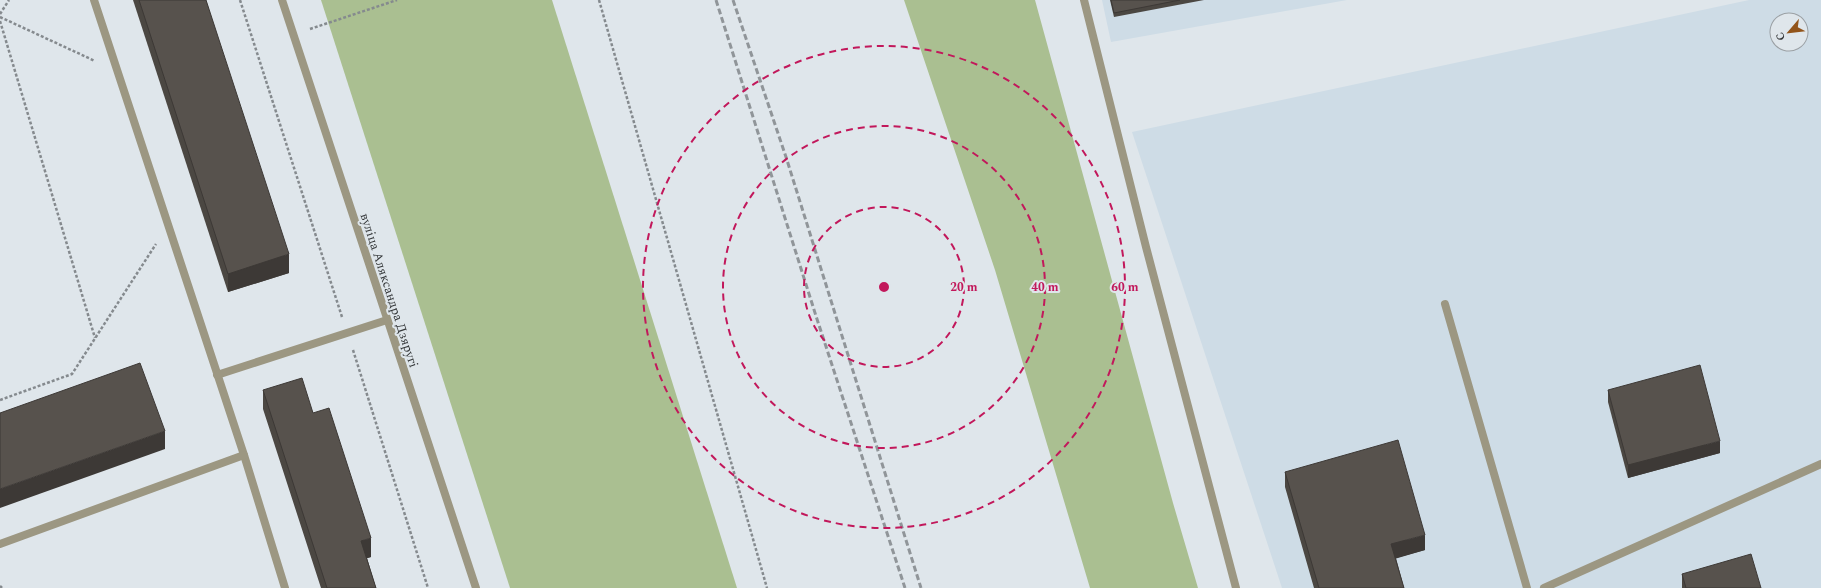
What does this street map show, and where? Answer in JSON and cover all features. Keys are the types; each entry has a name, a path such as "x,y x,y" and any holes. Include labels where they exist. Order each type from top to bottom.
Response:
{"street":[{"path":"94,0 244,456 285,588"},
{"name":"вуліца Аляксандра Дзяругі","path":"282,0 476,588"},
{"path":"1084,0 1146,247 1236,588"},
{"path":"1445,304 1527,588"},
{"path":"217,375 387,320"},
{"path":"0,544 244,456"},
{"path":"1544,588 1821,464"}],"path":[{"path":"0,14 10,0"},
{"path":"240,0 428,588"},
{"path":"293,34 397,0"},
{"path":"599,0 767,588"},
{"path":"0,17 117,71"},
{"path":"0,21 95,338"},
{"path":"0,400 72,374 168,225"}],"shaded area":[{"path":"1102,0 1347,0 1111,42"},
{"path":"1749,0 1821,0 1821,588 1282,588 1132,132"}],"green space":[{"path":"321,0 552,0 737,588 510,588"},
{"path":"904,0 1035,0 1173,503 1198,588 1090,588 995,270"}],"building":[{"path":"139,0 206,0 289,254 228,274"},
{"path":"1111,0 1180,0 1114,13"},
{"path":"140,363 165,431 0,489 0,413"},
{"path":"1700,365 1720,441 1628,465 1608,390"},
{"path":"302,378 313,413 329,408 371,538 361,541 376,588 327,588 263,390"},
{"path":"1398,440 1425,535 1391,544 1404,588 1319,588 1285,472"},
{"path":"1751,554 1761,588 1686,588 1682,574"}],"railway":[{"path":"716,0 816,316 905,588"},
{"path":"733,0 786,157 921,588"}]}
